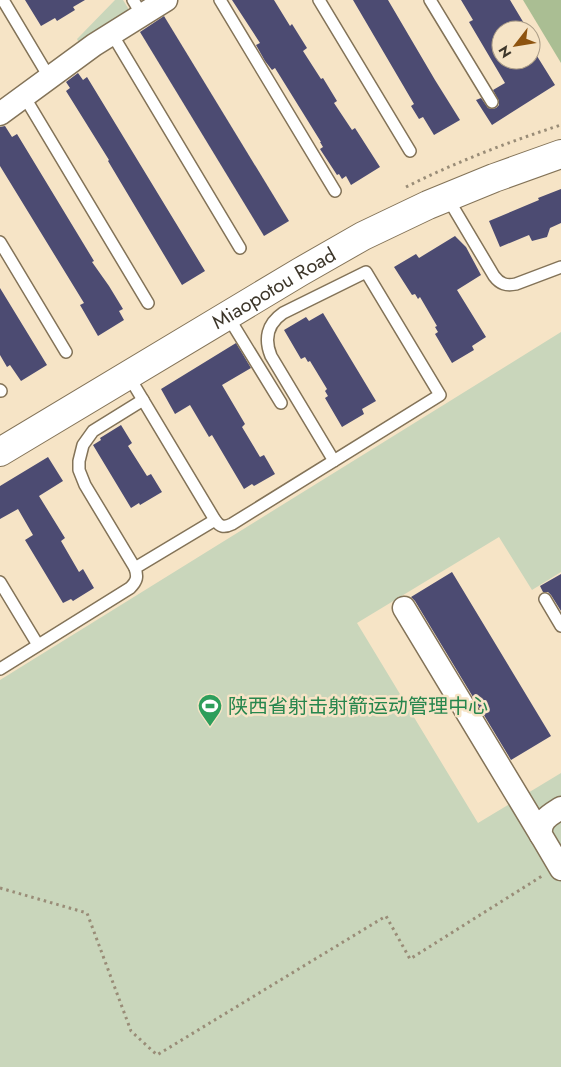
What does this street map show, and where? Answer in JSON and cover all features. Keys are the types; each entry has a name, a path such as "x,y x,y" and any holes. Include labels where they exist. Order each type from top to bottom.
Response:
{"street":[{"path":"0,114 49,77 112,34 138,7 166,0"},
{"name":"Miaopotou Road","path":"0,452 314,263 354,241 446,197 561,154"},
{"path":"404,608 560,867"},
{"path":"541,835 540,829 545,818 561,808"}],"lane":[{"path":"3,0 49,77"},
{"path":"220,0 335,191"},
{"path":"319,0 410,151"},
{"path":"430,0 492,102"},
{"path":"112,34 240,248"},
{"path":"24,96 148,303"},
{"path":"446,197 498,281 510,285 516,284 561,267"},
{"path":"0,242 66,352"},
{"path":"128,375 215,520 218,524 227,527 334,461 440,395 366,272 283,313 274,321 268,332 267,344 272,356 334,461"},
{"path":"228,315 281,403"},
{"path":"0,668 135,584 137,574 135,568 81,478 79,461 83,445 93,431 143,400"},
{"path":"135,568 215,520"},
{"path":"0,582 38,645"},
{"path":"545,599 561,626"}],"path":[{"path":"0,888 87,913 131,1031 156,1055 386,916 410,959 560,867"}],"green space":[{"path":"115,0 123,0 128,11 79,43 77,39"},
{"path":"523,0 561,0 561,63 541,30 541,20 535,20"},
{"name":"陕西省射击射箭运动管理中心","path":"561,332 561,572 532,590 499,537 357,623 478,823 561,773 561,1067 0,1067 0,680"}],"building":[{"path":"25,0 85,0 73,7 75,10 57,21 55,18 41,26"},
{"path":"232,0 274,0 290,26 292,24 307,48 303,51 337,101 334,103 352,130 355,128 380,167 351,185 346,176 342,179 339,174 337,175 320,149 323,147 321,142 275,68 272,70 265,61 256,45 260,43"},
{"path":"353,0 388,0 460,120 434,135 423,117 419,119 411,106 414,104"},
{"path":"461,0 510,0 522,20 491,20 491,59 469,22 473,20"},
{"path":"164,16 289,221 264,236 140,32"},
{"path":"541,62 555,85 492,125 476,100 481,98 488,108 496,108 499,105 499,101 493,90 505,83 497,70 541,70"},
{"path":"78,73 83,80 87,77 205,271 182,285 66,91 70,88 66,82"},
{"path":"5,126 12,137 17,134 94,261 92,262 123,309 119,311 124,320 98,336 80,305 84,303 0,166 0,127"},
{"path":"561,189 561,223 550,228 547,237 532,241 529,235 500,247 489,221"},
{"path":"455,236 466,247 481,275 457,290 486,337 472,346 474,350 452,363 435,334 438,332 435,327 437,326 420,297 418,299 415,294 412,295 394,267 416,254 419,258"},
{"path":"0,288 47,365 21,381 10,365 7,367 0,355"},
{"path":"323,313 376,401 362,409 364,414 342,427 325,398 328,396 325,391 327,389 310,361 308,362 305,357 301,359 284,330 306,317 309,321"},
{"path":"236,343 251,368 222,385 245,424 242,427 260,457 264,455 275,474 254,486 252,484 244,489 212,435 209,437 190,405 175,414 161,389"},
{"path":"121,425 132,443 128,446 147,476 151,474 162,492 131,508 93,445 101,440 100,438"},
{"path":"48,457 63,481 39,496 65,538 61,541 79,572 83,569 94,588 73,601 71,599 63,603 25,540 33,535 18,509 0,519 0,486"},
{"path":"452,572 551,736 511,760 411,597"},
{"path":"561,574 561,611 551,595 548,592 543,592 540,586"}],"place":[{"name":"陕西省射击射箭运动管理中心","path":"210,727"}]}
